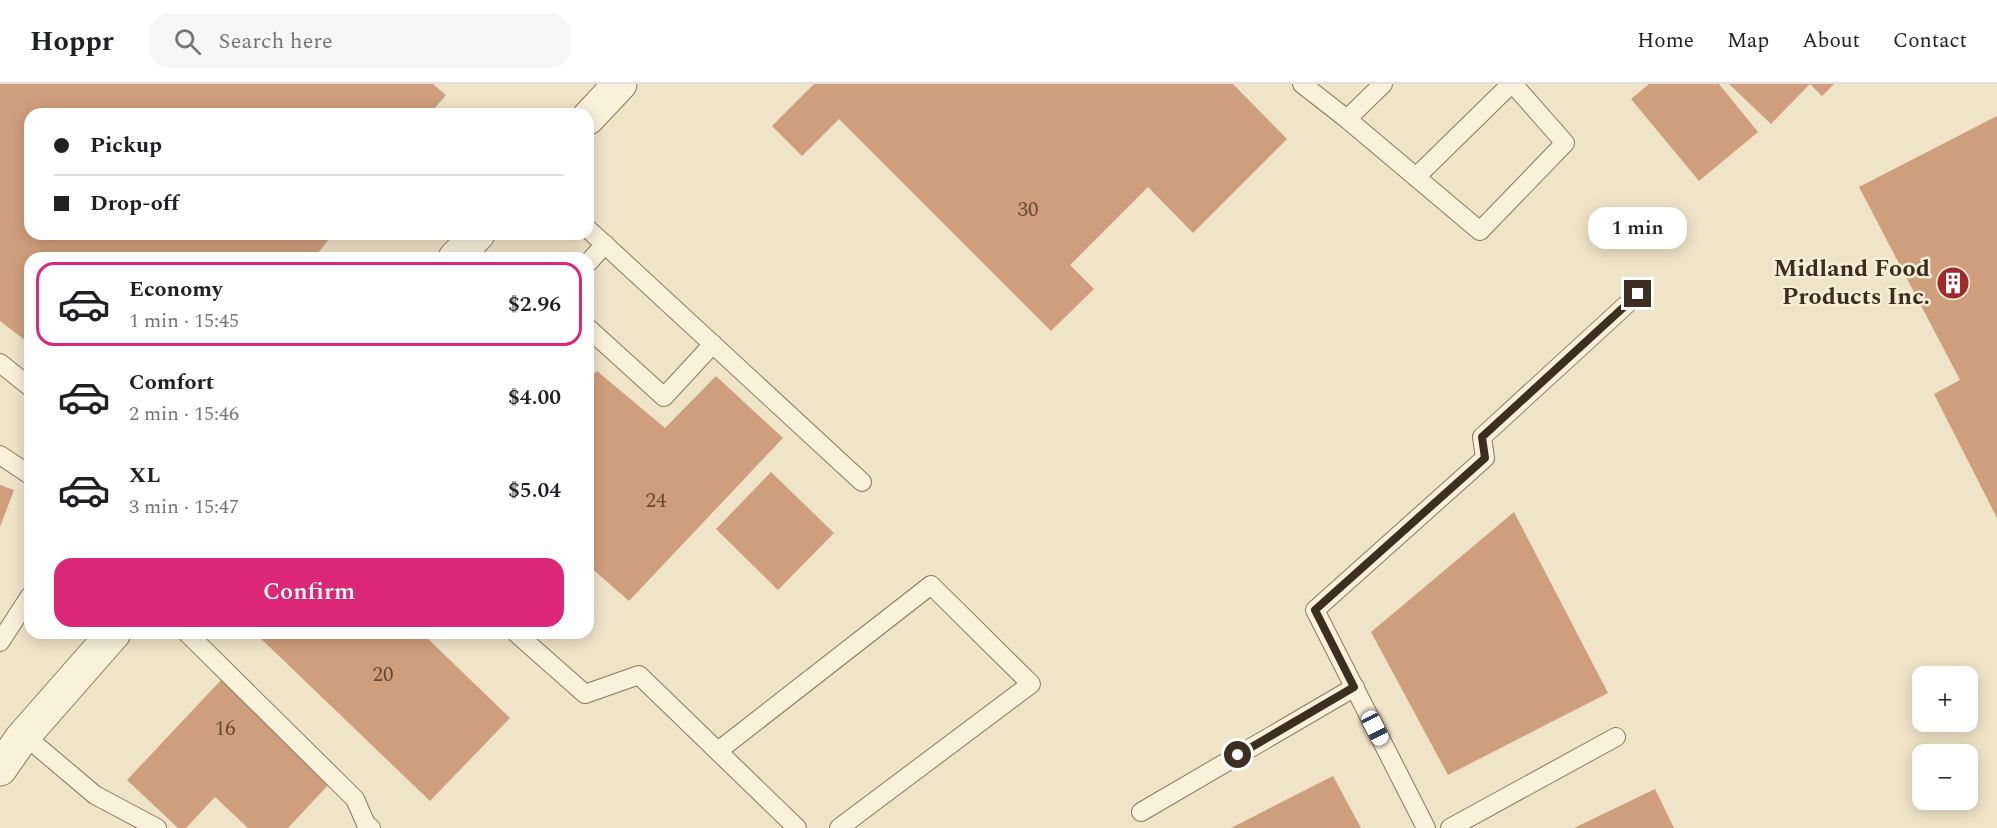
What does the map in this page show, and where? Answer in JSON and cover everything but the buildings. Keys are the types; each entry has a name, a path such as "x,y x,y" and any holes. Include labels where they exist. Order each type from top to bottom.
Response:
{"street":[{"path":"594,112 620,84"},
{"path":"461,252 472,240"},
{"path":"0,769 24,735 109,639"}],"lane":[{"path":"1302,84 1480,231 1565,144 1512,84 1416,177"},
{"path":"1347,119 1383,84"},
{"path":"594,234 862,482"},
{"path":"594,256 605,244"},
{"path":"1426,828 1315,610 1485,458 1482,437 1638,294"},
{"path":"594,333 664,397 713,344"},
{"path":"0,363 24,382"},
{"path":"0,455 24,471"},
{"path":"718,751 931,585 1031,684 839,828"},
{"path":"0,642 24,605"},
{"path":"193,639 355,799 366,824 371,828"},
{"path":"523,639 585,694 639,675 797,828"},
{"path":"1141,812 1354,687"},
{"path":"24,735 95,795 157,828"},
{"path":"1450,828 1616,737"}],"place":[{"name":"Midland Food Products Inc.","path":"1953,283"}],"route":[{"path":"1238,755 1354,687 1315,610 1485,458 1482,437 1638,294"}]}
